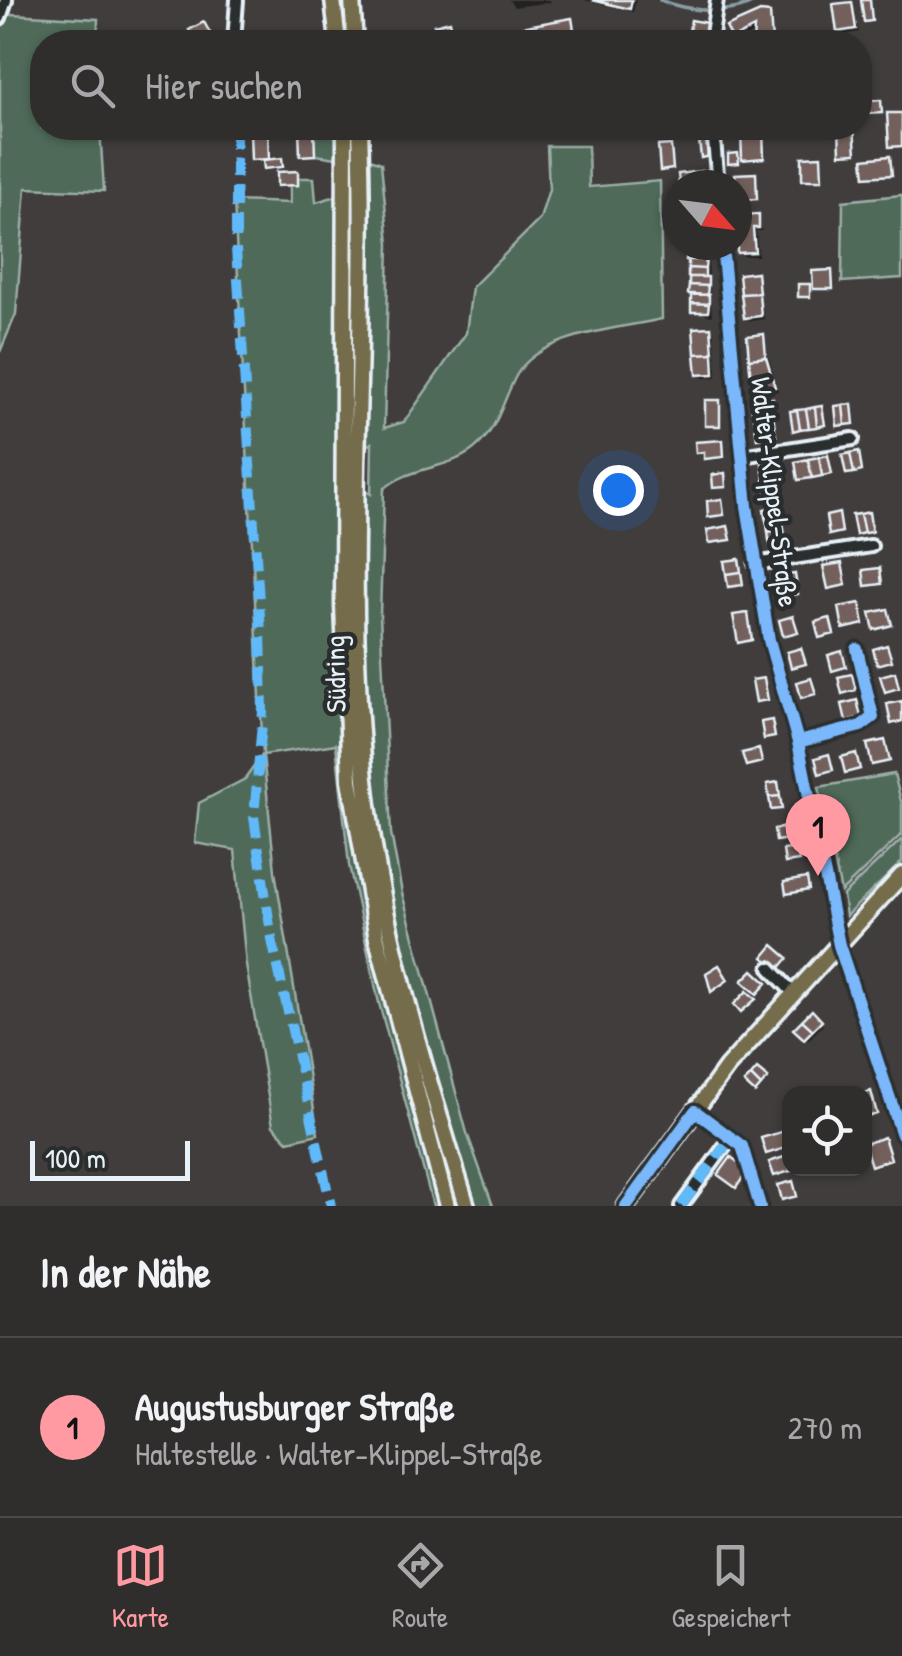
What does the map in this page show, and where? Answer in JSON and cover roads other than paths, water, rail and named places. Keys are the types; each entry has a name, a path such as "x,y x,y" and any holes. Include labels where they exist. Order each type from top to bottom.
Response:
{"main road":[{"path":"333,0 337,30"},
{"path":"352,0 354,30"},
{"name":"Südring","path":"345,140 344,463 352,490 360,703 376,864 403,981 467,1206"},
{"name":"Südring","path":"360,140 360,455 352,490 345,713 357,833 377,939 447,1206"},
{"path":"626,1206 727,1067 902,875"}],"street":[{"path":"0,18 6,0"},
{"path":"235,30 237,0"},
{"path":"714,140 717,170"},
{"name":"Walter-Klippel-Straße","path":"723,260 742,456 769,640 798,742 839,945 902,1135"},
{"path":"742,456 853,439"},
{"name":"Walter-Klippel-Straße","path":"756,564 871,546"},
{"path":"798,742 861,726 873,717 857,649"},
{"path":"770,968 794,994"},
{"path":"695,1111 742,1146 760,1206"},
{"path":"681,1206 731,1138"}],"waterway":[{"path":"660,0 710,10 735,9 756,0"}],"place":[{"name":"Augustusburger Straße","path":"818,876"}]}
